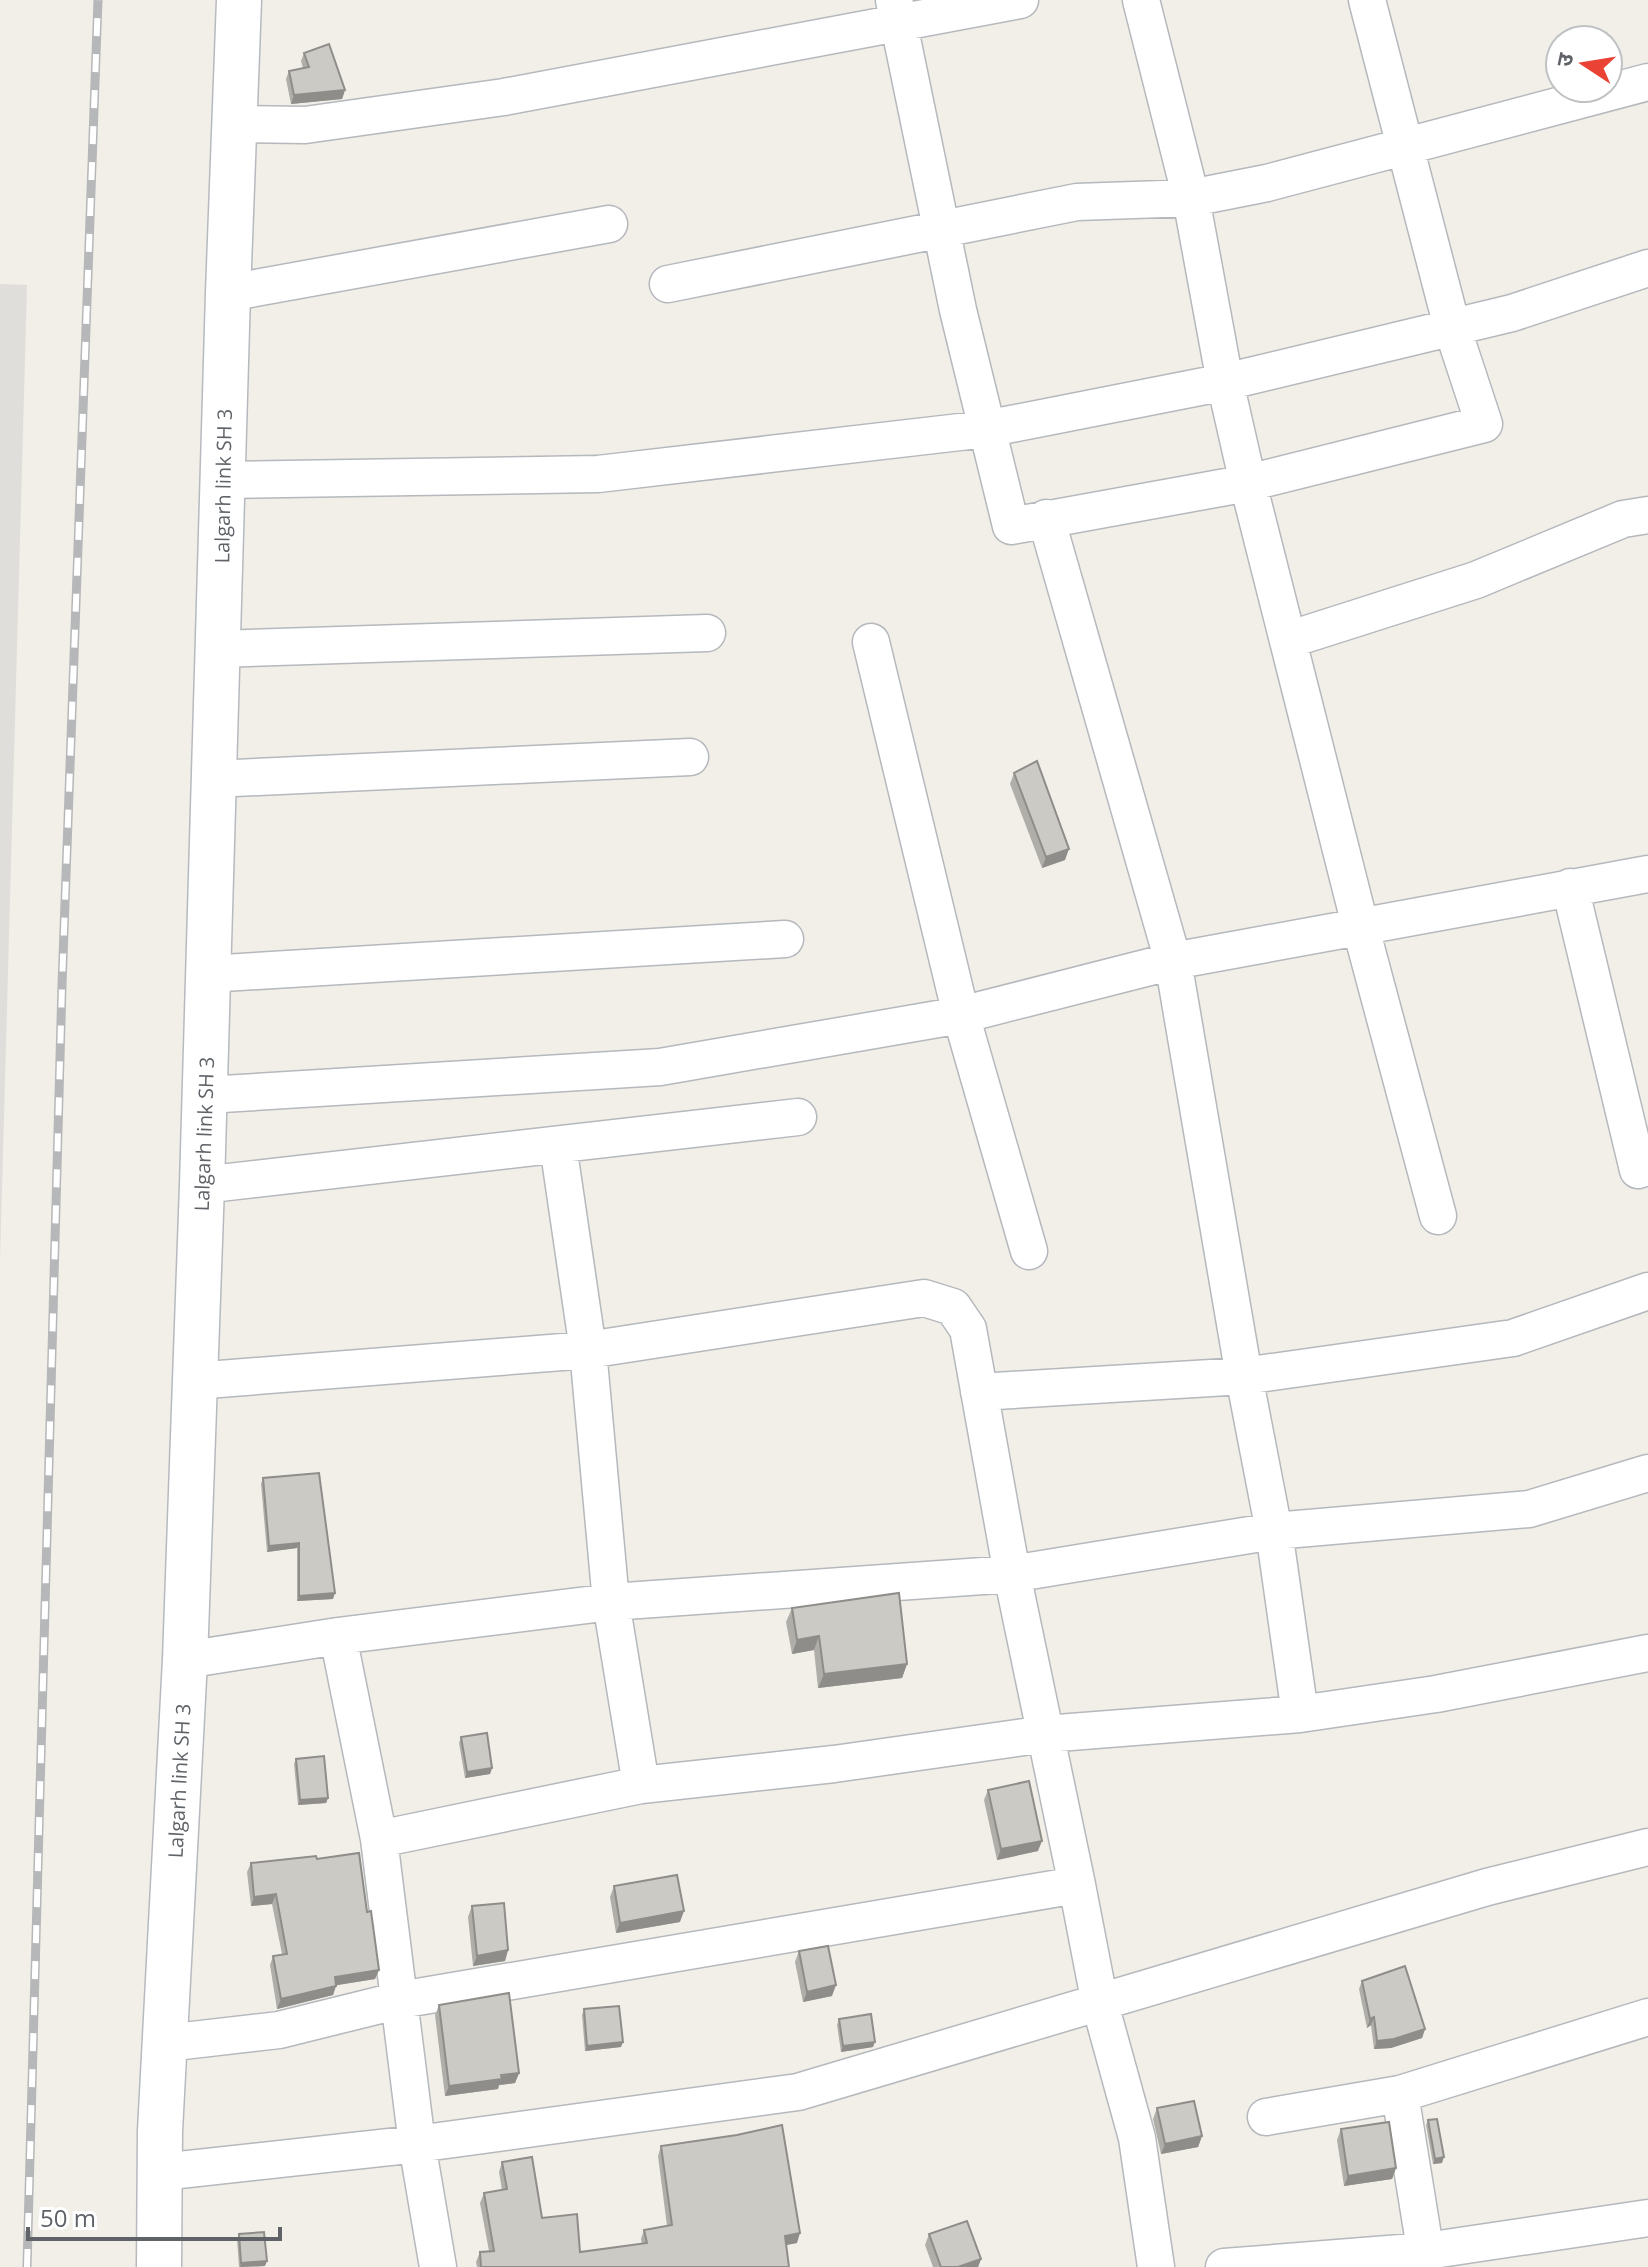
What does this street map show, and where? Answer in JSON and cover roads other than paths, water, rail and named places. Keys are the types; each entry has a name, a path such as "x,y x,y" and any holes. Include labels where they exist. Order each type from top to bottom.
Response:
{"street":[{"name":"Lalgarh link SH 3","path":"159,2267 160,2131 185,1660 206,1095 207,974 239,0"},
{"path":"236,124 305,125 504,97 896,12 1020,0"},
{"path":"1141,0 1191,198 1225,382 1248,483 1360,925 1438,1216"},
{"path":"896,12 941,229 1011,526 1248,483 1484,424 1452,327 1367,0"},
{"path":"668,284 1077,202 1191,198 1267,183 1648,82"},
{"path":"228,293 609,224"},
{"path":"224,480 598,474 986,429 1225,382 1512,313 1648,268"},
{"path":"1288,640 1476,580 1623,519 1648,515"},
{"path":"1046,518 1173,961 1244,1376 1274,1531 1300,1714"},
{"path":"219,649 707,633"},
{"path":"871,642 961,1015 1029,1251"},
{"path":"213,779 690,757"},
{"path":"206,1095 660,1067 961,1015 1173,961 1648,874"},
{"path":"1570,887 1638,1170 1648,1167"},
{"path":"207,974 785,939"},
{"path":"202,1185 798,1117"},
{"path":"558,1145 588,1350 611,1602 641,1785"},
{"path":"979,1392 1244,1376 1513,1338 1648,1291"},
{"path":"194,1381 588,1350 924,1298 953,1307 968,1329 1012,1574 1100,2004 1137,2138 1156,2267"},
{"path":"185,1660 338,1636 611,1602 1012,1574 1274,1531 1529,1509 1648,1473"},
{"path":"338,1636 379,1839 417,2144 438,2267"},
{"path":"379,1839 641,1785 834,1764 1045,1734 1300,1714 1436,1694 1648,1653"},
{"path":"161,2172 417,2144 798,2092 1487,1887 1648,1847"},
{"path":"166,2043 279,2030 400,2000 1077,1885"},
{"path":"1266,2117 1400,2094 1648,2017"},
{"path":"1400,2094 1427,2259"},
{"path":"1224,2267 1427,2259 1648,2218"}],"railway":[{"path":"27,2267 62,985 98,0"}]}
